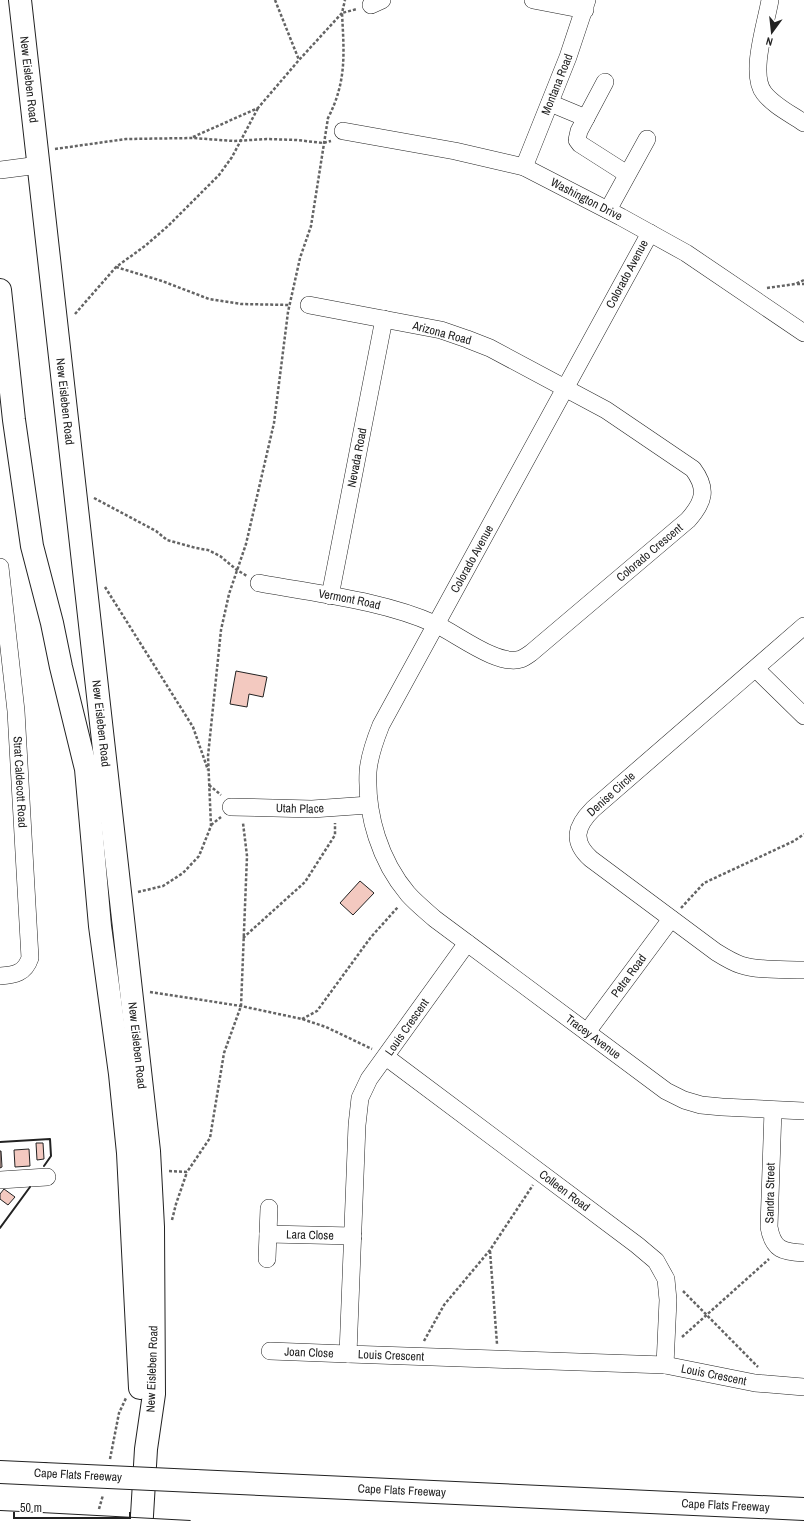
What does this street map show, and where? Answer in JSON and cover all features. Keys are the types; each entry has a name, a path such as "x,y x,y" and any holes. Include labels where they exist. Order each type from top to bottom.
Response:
{"main road":[{"name":"New Eisleben Road","path":"20,0 45,157 149,1151 153,1227 154,1394 146,1449 141,1532"},
{"name":"New Eisleben Road","path":"0,290 14,420 32,546 52,623 61,667 86,769 100,926 120,1074 128,1153 140,1390 146,1449"},
{"name":"Cape Flats Freeway","path":"0,1472 804,1509"},
{"path":"0,1522 190,1532"}],"street":[{"path":"533,0 586,5"},
{"path":"770,0 759,58 757,72 758,82 763,92 771,101 800,114"},
{"name":"Montana Road","path":"524,167 568,57 586,5"},
{"path":"605,82 577,135 577,140 580,144 628,174"},
{"path":"550,103 586,118"},
{"name":"Washington Drive","path":"343,131 455,151 524,167 608,210 686,253 804,333"},
{"path":"608,210 647,139"},
{"path":"0,170 45,157"},
{"name":"Colorado Avenue","path":"409,895 396,878 384,857 376,834 369,805 368,772 374,742 381,725 650,233"},
{"name":"Arizona Road","path":"309,305 441,330 467,338 496,352 565,390"},
{"name":"Nevada Road","path":"330,596 384,319"},
{"name":"Colorado Crescent","path":"437,624 493,656 507,660 520,659 531,653 543,643 688,520 698,509 702,500 703,488 700,479 693,469 606,410 565,390"},
{"name":"Strat Caldecott Road","path":"0,568 16,711 30,958 24,970 18,974 0,976"},
{"name":"Vermont Road","path":"259,583 391,608 437,624"},
{"name":"Denise Circle","path":"804,626 593,809 580,826 578,836 579,845 582,851 730,961 742,966 754,968 804,970"},
{"path":"756,669 804,716"},
{"name":"Utah Place","path":"236,807 312,809 369,805"},
{"name":"Tracey Avenue","path":"409,895 435,919 666,1091 684,1100 701,1105 804,1111"},
{"name":"Petra Road","path":"587,1032 672,919"},
{"name":"Louis Crescent","path":"467,943 369,1079 360,1098 357,1125 348,1354 665,1365 755,1383 804,1387"},
{"name":"Colleen Road","path":"386,1057 637,1245 656,1261 666,1279 665,1365"},
{"name":"Sandra Street","path":"773,1110 769,1227 771,1238 777,1246 785,1251 804,1252"},
{"path":"0,1180 47,1178"},
{"path":"267,1259 269,1208"},
{"name":"Lara Close","path":"268,1234 353,1236"},
{"name":"Joan Close","path":"270,1351 348,1354"}],"path":[{"path":"275,0 299,60"},
{"path":"133,894 163,886 183,873 199,856 211,826 208,756 221,630 229,594 246,544 274,423 289,304 300,258 311,226 328,118 336,103 341,83 345,58 342,13 345,0"},
{"path":"75,314 116,267 145,246 168,226 219,175 232,157 258,108 342,13 377,2"},
{"path":"193,138 258,108"},
{"path":"45,157 126,139 193,138 240,141 297,140 324,143 335,140 343,131"},
{"path":"116,267 162,281 210,299 241,304 309,305"},
{"path":"795,284 804,280"},
{"path":"743,292 804,284"},
{"path":"88,495 156,531 167,540 208,550 220,556 237,570 259,583"},
{"path":"102,583 113,598 193,728 209,773"},
{"path":"171,1223 187,1172 210,1138 224,1053 241,1006 248,856 236,807"},
{"path":"244,938 305,882 335,836 336,808"},
{"path":"672,919 704,883 794,841 804,834"},
{"path":"302,1019 317,1011 371,937 409,895"},
{"path":"144,991 241,1006 302,1019 326,1027 386,1057"},
{"path":"168,1171 187,1172"},
{"path":"413,1356 436,1322 444,1305 490,1250 527,1193 542,1174"},
{"path":"490,1250 498,1359"},
{"path":"681,1338 768,1261"},
{"path":"682,1289 761,1370"}],"building":[{"path":"236,671 267,677 263,697 249,694 247,707 230,704"},
{"path":"360,881 374,893 353,915 340,903"},
{"path":"36,1143 43,1143 44,1159 37,1160"},
{"path":"29,1149 30,1166 15,1167 14,1150"},
{"path":"0,1151 2,1167 0,1168"},
{"path":"4,1189 15,1197 8,1205 0,1199 0,1194"}],"wall":[{"path":"0,1142 50,1139 51,1156 44,1166"},
{"path":"0,1228 30,1187"}]}
